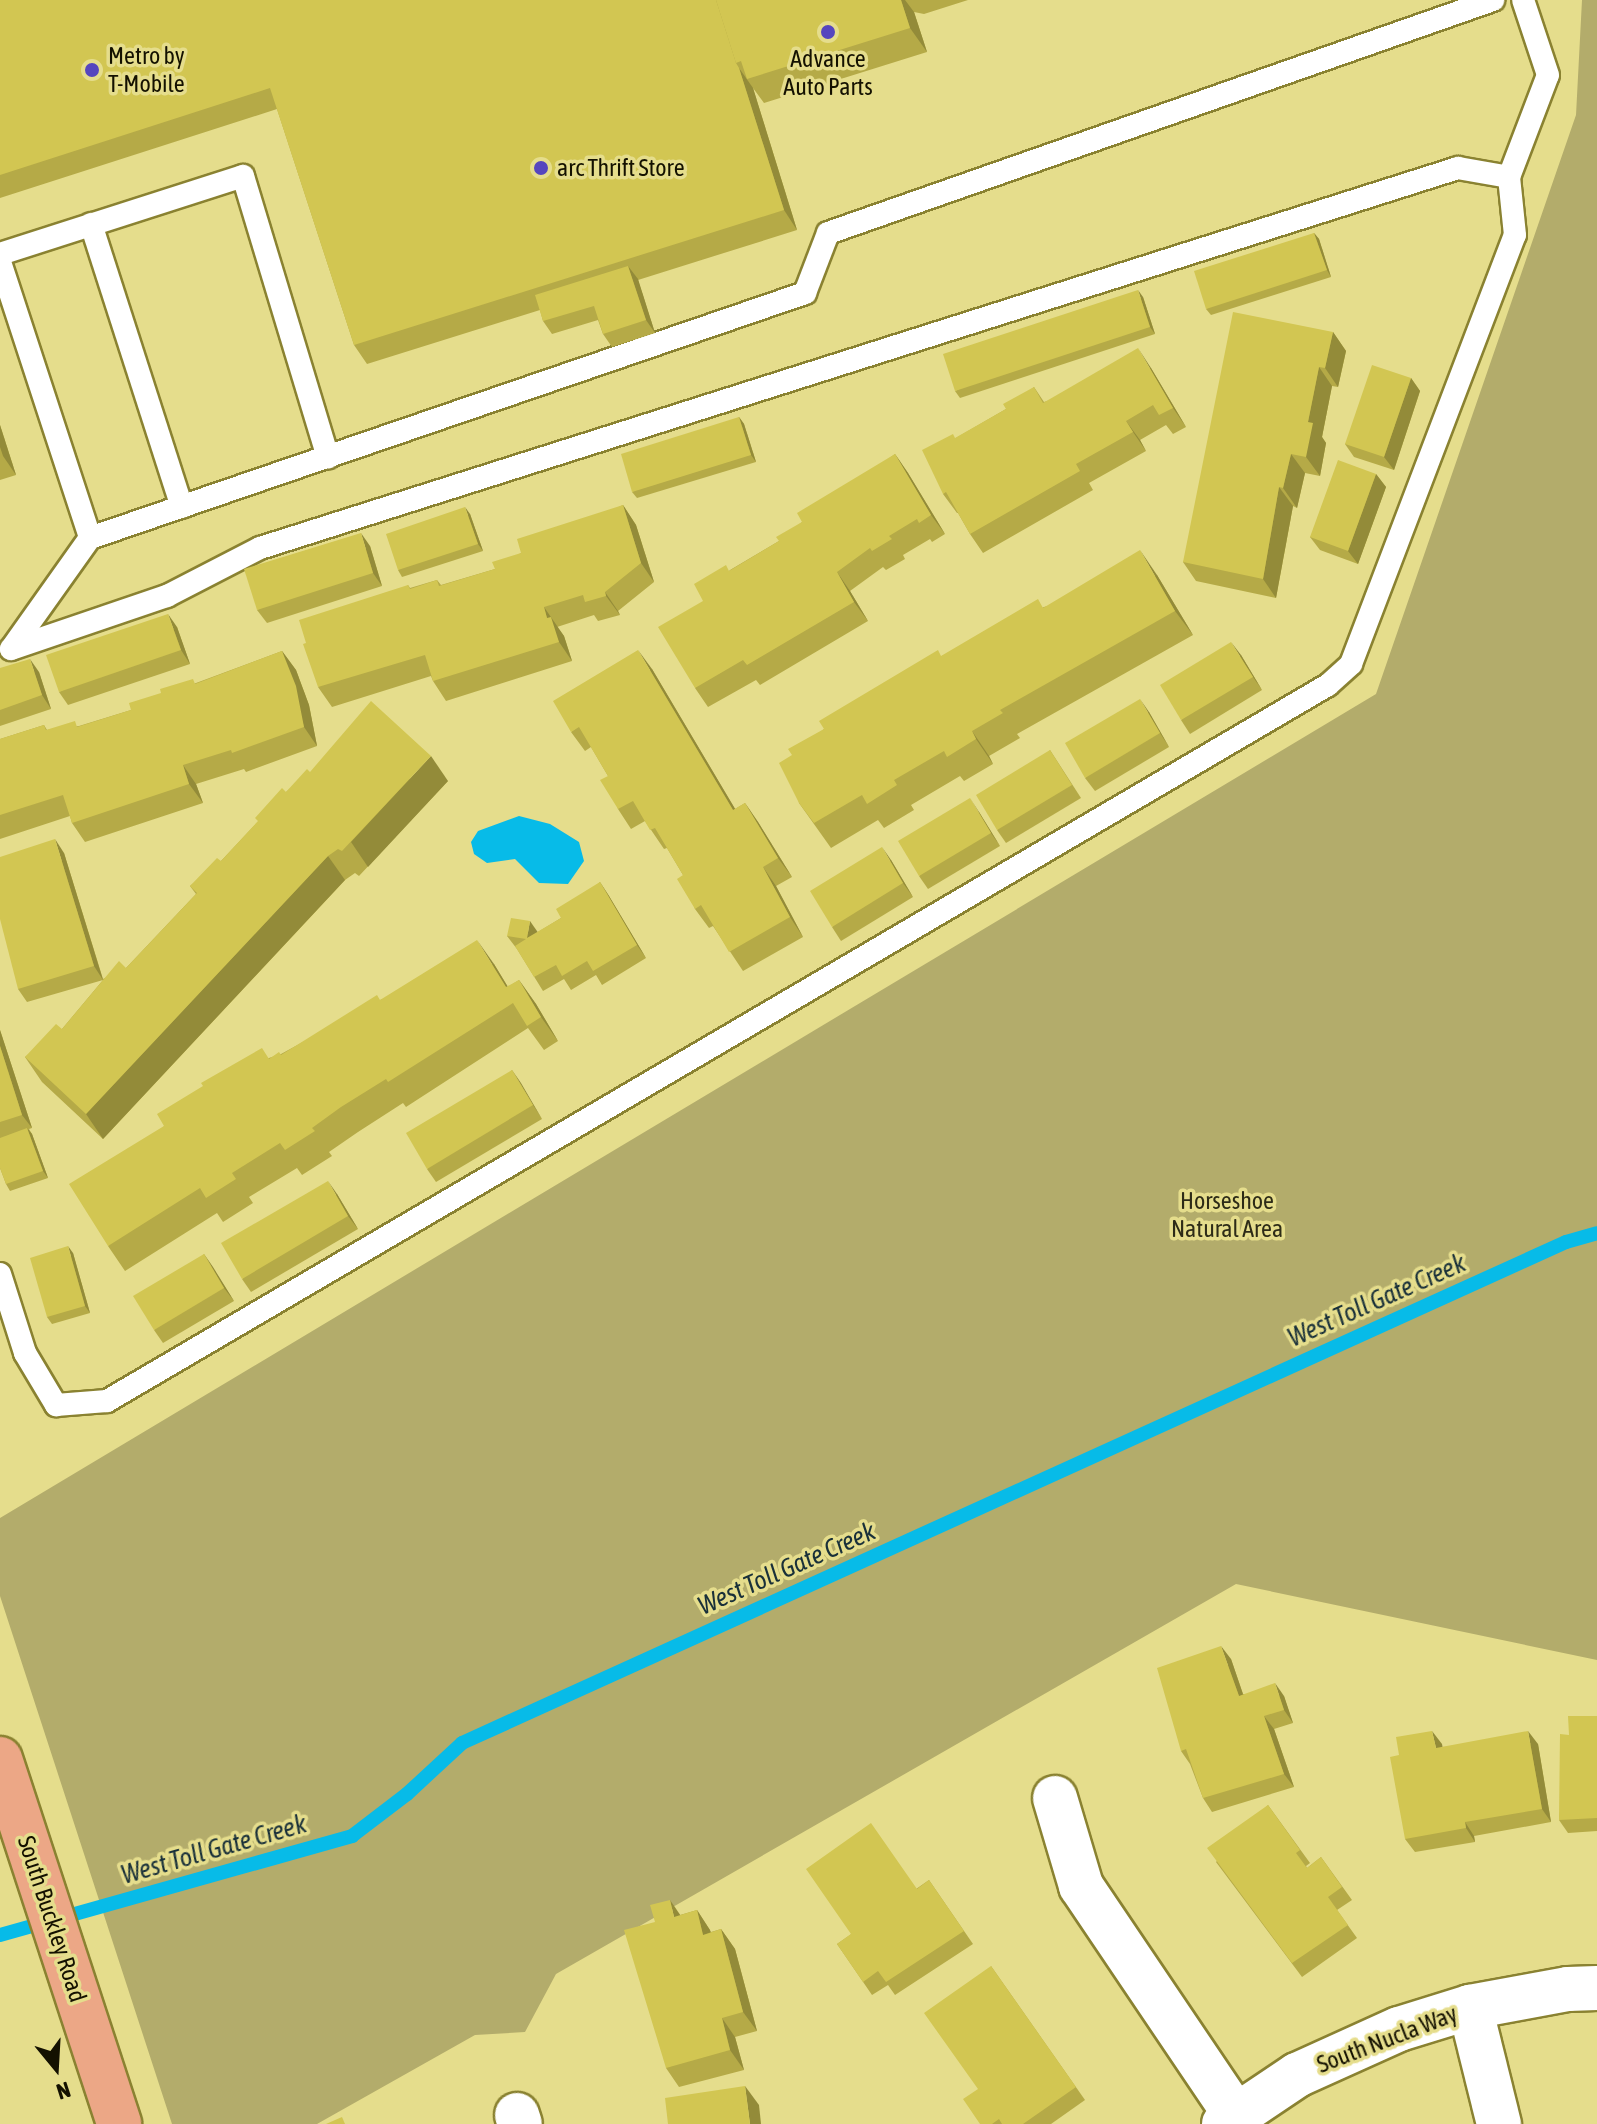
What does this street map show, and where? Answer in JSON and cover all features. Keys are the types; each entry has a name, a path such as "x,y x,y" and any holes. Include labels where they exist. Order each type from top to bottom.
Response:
{"main road":[{"name":"South Buckley Road","path":"0,1759 112,2105"}],"street":[{"name":"South Nucla Way","path":"1055,1798 1081,1886 1229,2119 1311,2069 1399,2029 1470,2007 1568,1989 1597,1988"},
{"path":"1470,2007 1499,2124"}],"lane":[{"path":"6,651 90,538 805,293 828,233 1493,0"},
{"path":"0,1274 25,1353 56,1405 107,1401 1328,685 1351,664 1515,235 1509,177 1548,75 1523,0"},
{"path":"6,651 167,596 260,548 1458,168 1509,177"},
{"path":"0,254 243,176 328,457"},
{"path":"91,224 182,507"},
{"path":"0,262 90,538"}],"green space":[{"name":"Horseshoe Natural Area","path":"1582,0 1597,0 1597,1660 1236,1584 556,1974 525,2032 475,2035 317,2124 172,2124 0,1596 0,1518 1376,694 1576,115"}],"water":[{"path":"519,816 550,824 579,842 584,861 568,884 539,883 515,859 487,863 474,854 471,842 478,831"}],"building":[{"name":"arc Thrift Store","path":"0,0 716,0 784,210 354,345 270,88 0,175"},
{"name":"Advance Auto Parts","path":"716,0 901,0 910,28 747,79 741,61 736,63"},
{"path":"1314,233 1327,270 1206,309 1194,271"},
{"path":"628,266 646,320 603,334 594,306 543,321 535,295"},
{"path":"1138,290 1150,327 955,391 943,354"},
{"path":"1233,312 1333,332 1325,368 1319,367 1308,422 1313,423 1306,457 1291,454 1283,488 1279,487 1263,579 1183,562"},
{"path":"1138,348 1173,408 1159,415 1153,405 1126,421 1133,432 1076,464 1080,471 970,534 946,492 943,494 922,450 953,434 955,438 1006,409 1003,404 1034,387 1043,403"},
{"path":"1372,365 1411,378 1384,457 1345,444"},
{"path":"739,417 751,455 632,492 621,454"},
{"path":"895,454 931,515 919,523 917,519 889,536 892,539 872,551 870,548 837,572 854,602 747,665 743,660 695,688 658,627 703,601 694,584 726,565 729,571 779,541 776,537 802,522 797,513"},
{"path":"1338,460 1376,474 1348,551 1310,537"},
{"path":"623,505 641,563 605,592 606,596 585,602 583,595 544,607 547,618 551,617 559,642 433,681 425,655 318,687 303,644 306,643 299,620 408,585 410,589 437,580 439,586 495,569 492,562 521,553 517,539"},
{"path":"465,507 478,544 398,570 386,534"},
{"path":"361,533 373,573 257,610 244,569"},
{"path":"1140,550 1175,611 1000,710 1003,713 972,731 976,739 947,757 944,751 894,780 897,785 867,804 862,795 814,823 799,803 779,763 792,755 788,749 824,729 819,721 938,650 941,656 1038,599 1043,608"},
{"path":"168,614 181,650 59,692 46,655"},
{"path":"1231,642 1253,677 1181,720 1160,685"},
{"path":"638,650 733,810 745,803 778,858 763,867 790,917 729,952 701,905 695,909 677,879 683,875 655,828 650,830 633,801 618,809 600,780 608,776 579,727 571,732 553,701"},
{"path":"282,651 296,686 304,727 232,753 231,750 183,765 189,784 72,823 63,795 0,815 0,739 44,725 46,730 75,721 77,727 131,710 129,703 161,693 160,689 193,679 195,684"},
{"path":"30,659 42,695 0,710 0,668"},
{"path":"1140,699 1160,733 1085,778 1065,743"},
{"path":"371,701 431,756 342,851 338,849 328,856 86,1114 25,1057 56,1024 62,1029 119,961 126,968 197,893 190,886 217,858 221,861 258,821 255,818 282,788 286,792 307,769 310,772"},
{"path":"1050,750 1072,785 997,830 976,795"},
{"path":"970,798 991,833 919,876 898,841"},
{"path":"55,839 94,966 18,989 0,919 0,857"},
{"path":"882,847 903,883 832,927 810,891"},
{"path":"600,882 637,945 593,971 587,961 562,976 556,965 534,977 515,946 526,939 507,936 511,918 530,921 527,938 561,918 556,909"},
{"path":"477,940 506,987 519,980 541,1017 527,1026 513,1003 388,1082 386,1079 341,1107 312,1128 315,1131 285,1150 280,1143 232,1173 236,1179 206,1198 200,1188 108,1246 69,1184 164,1126 157,1114 203,1086 201,1083 262,1048 269,1059 279,1052 281,1055 377,995 380,1000"},
{"path":"0,1046 22,1115 0,1122"},
{"path":"512,1070 533,1105 427,1169 406,1133"},
{"path":"27,1128 43,1171 6,1184 0,1168 0,1138"},
{"path":"328,1181 348,1216 242,1279 221,1243"},
{"path":"68,1246 85,1306 47,1317 30,1258"},
{"path":"204,1254 224,1288 154,1330 133,1296"},
{"path":"1221,1646 1239,1696 1275,1683 1284,1710 1264,1716 1284,1774 1203,1798 1186,1749 1181,1751 1157,1668"},
{"path":"1568,1716 1597,1716 1597,1818 1559,1820 1560,1734 1569,1735"},
{"path":"1432,1731 1436,1748 1528,1731 1542,1809 1465,1822 1466,1828 1405,1839 1390,1757 1399,1755 1396,1737"},
{"path":"1268,1805 1300,1850 1296,1853 1307,1868 1321,1857 1342,1887 1328,1897 1348,1925 1292,1963 1207,1848"},
{"path":"871,1823 917,1889 929,1880 964,1931 886,1982 878,1971 863,1982 837,1944 851,1934 806,1869"},
{"path":"670,1900 674,1917 697,1910 703,1935 721,1929 743,2012 722,2018 730,2050 666,2068 624,1930 655,1922 650,1905"},
{"path":"991,1966 1076,2087 1023,2124 1002,2124 999,2119 992,2124 980,2124 963,2099 978,2089 924,2013"},
{"path":"745,2086 750,2124 668,2124 665,2098"},
{"path":"342,2117 345,2124 326,2124"}],"waterway":[{"name":"West Toll Gate Creek","path":"0,1935 352,1836 407,1794 462,1743 1566,1242 1597,1233"}],"place":[{"name":"Advance Auto Parts","path":"828,32"},
{"name":"Metro by T-Mobile","path":"92,70"},
{"name":"arc Thrift Store","path":"541,168"}]}
